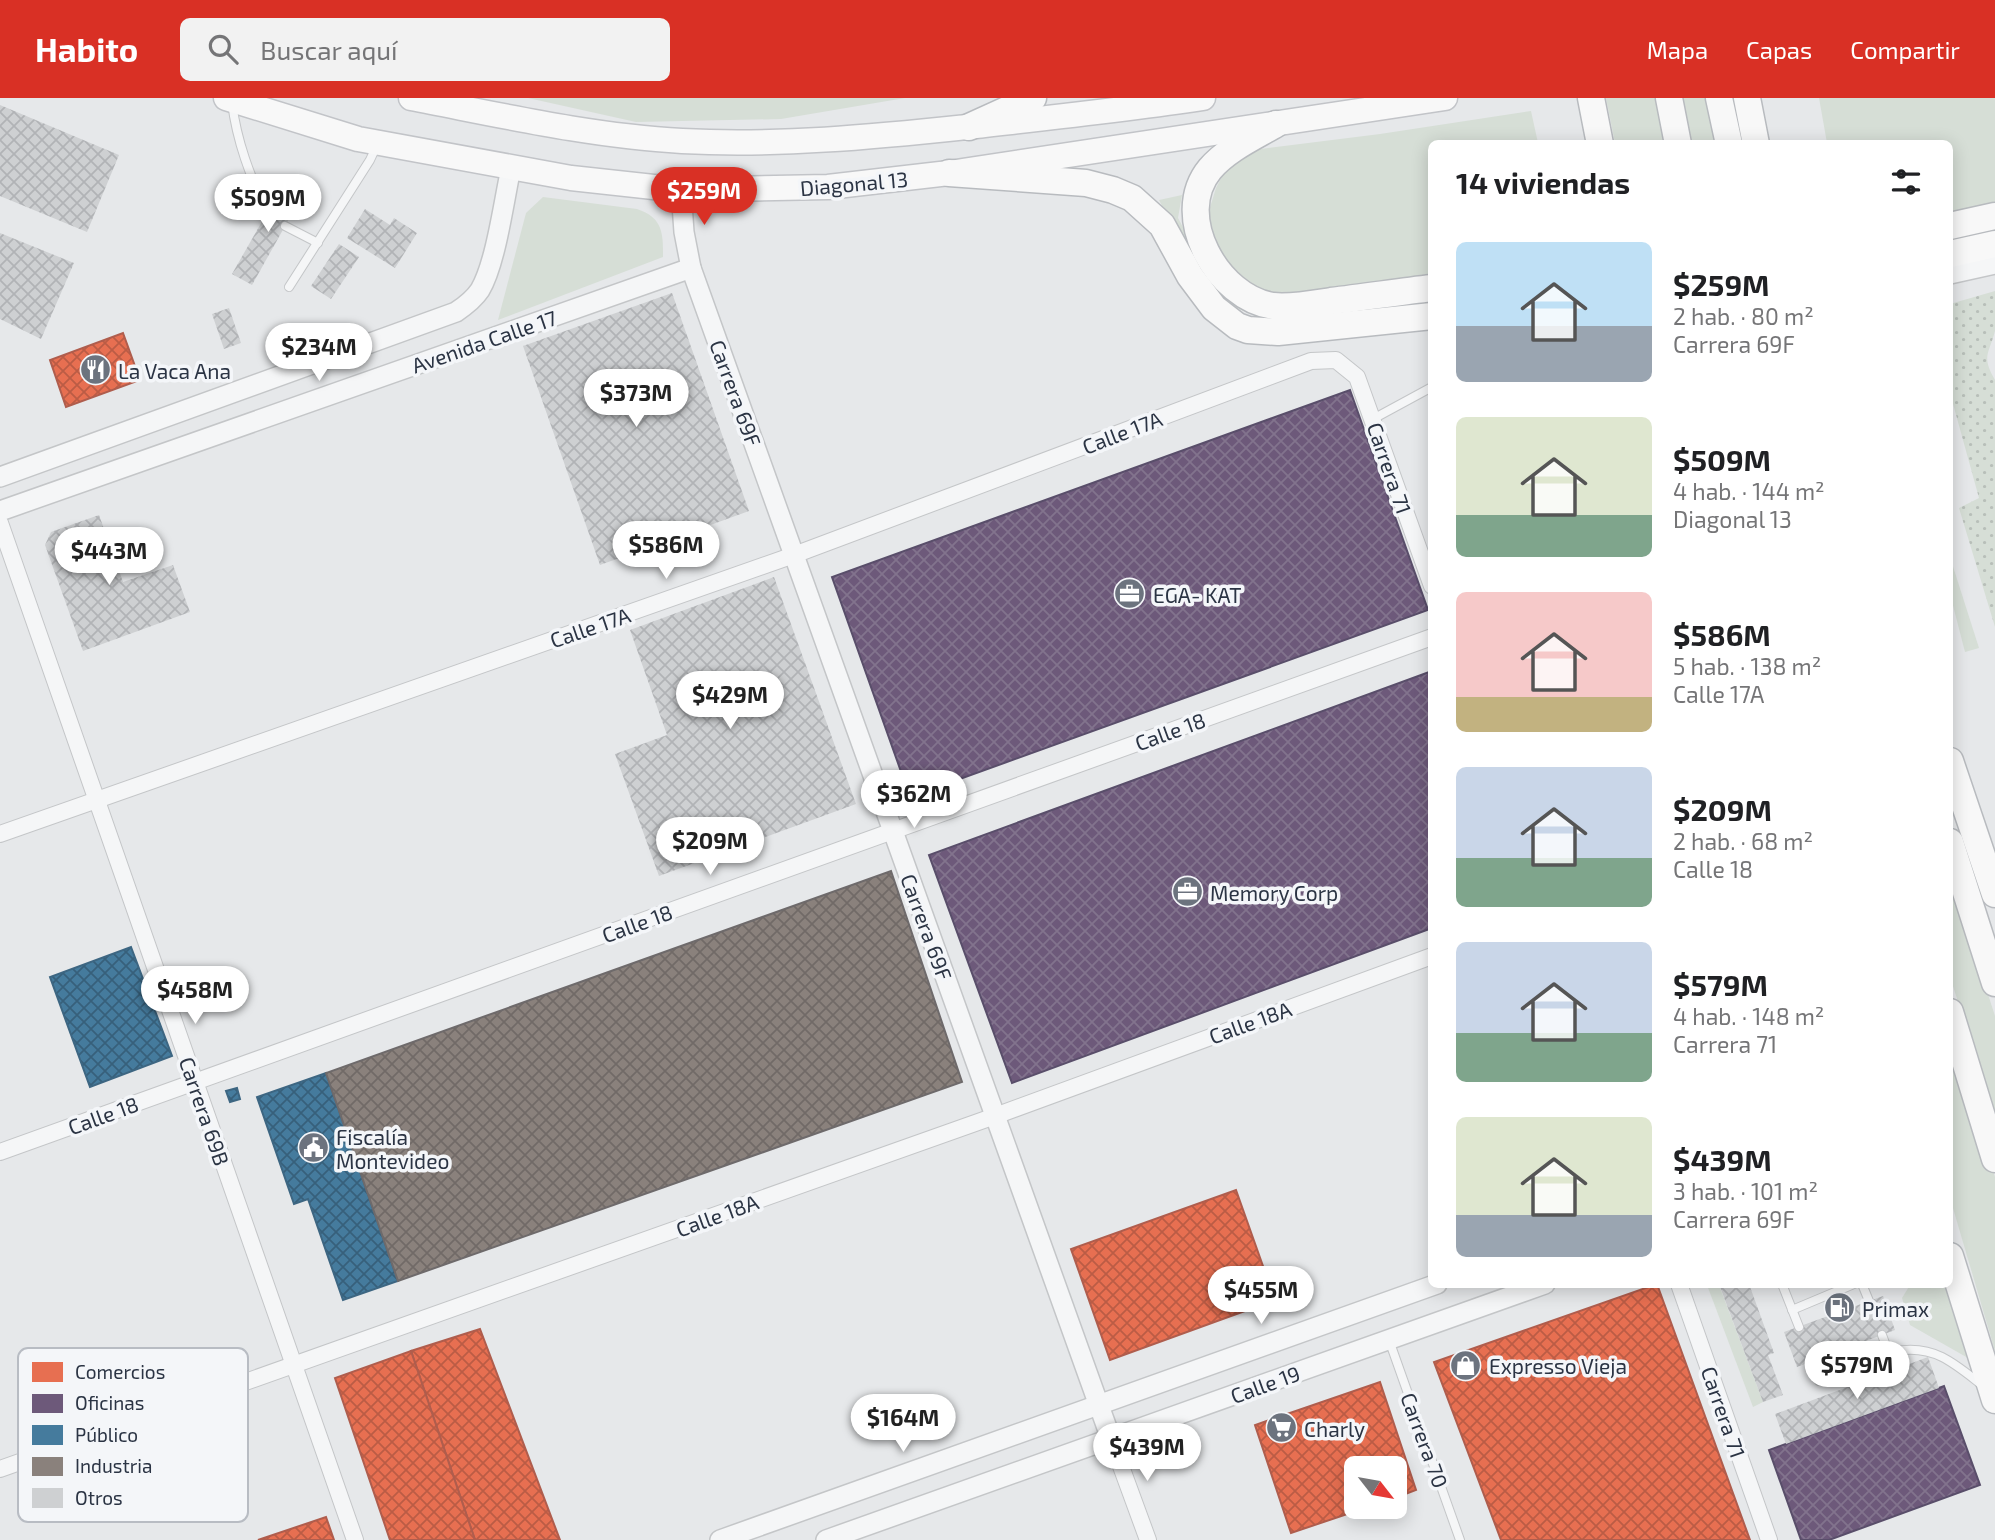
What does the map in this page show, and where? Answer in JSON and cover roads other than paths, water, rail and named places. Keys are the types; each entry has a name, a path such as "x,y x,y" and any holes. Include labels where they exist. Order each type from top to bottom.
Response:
{"highway":[{"path":"969,127 1034,98"},
{"path":"1591,98 1599,140"},
{"path":"1669,98 1677,140"},
{"path":"1719,98 1728,140"},
{"path":"1747,98 1755,140"},
{"path":"1276,124 1225,155 1209,171 1199,191 1198,229 1204,248 1230,285 1249,298 1272,306 1301,305 1428,289"},
{"path":"949,173 1086,183 1132,198 1162,225 1190,276 1214,307 1237,326 1248,330 1278,332 1428,316"},
{"path":"1953,225 1995,216"},
{"path":"1953,253 1995,244"},
{"path":"1953,770 1995,894"},
{"path":"1953,851 1995,983"},
{"path":"1953,1022 1995,1159"},
{"path":"1953,1266 1994,1396"}],"main road":[{"path":"411,98 571,129 682,141 783,141 901,134 1203,98"},
{"name":"Diagonal 13","path":"229,99 321,128 378,142 571,178 681,190 828,187 949,173 1445,98"}],"street":[{"name":"Avenida Calle 17","path":"0,477 456,312 468,304 480,289 490,267 511,168"},
{"name":"Carrera 69F","path":"681,190 684,232 691,268 1148,1540"},
{"path":"1953,273 1995,264"},
{"name":"Avenida Calle 17","path":"0,511 691,268"},
{"name":"Calle 17A","path":"0,834 794,555 1311,361 1335,360"},
{"name":"Carrera 71","path":"1335,360 1357,377 1428,575"},
{"name":"Carrera 69B","path":"0,523 355,1540"},
{"name":"Calle 18","path":"0,1152 1428,638"},
{"name":"Calle 18A","path":"248,1381 995,1116 1428,957"},
{"name":"Calle 19","path":"720,1540 1428,1287"},
{"name":"Calle 19","path":"826,1540 1534,1288"},
{"name":"Carrera 71","path":"1680,1288 1769,1540"},
{"name":"Calle 18A","path":"0,1469 18,1463"}],"lane":[{"path":"229,99 248,172 267,212"},
{"path":"289,287 370,160 378,142"},
{"path":"285,226 318,243"},
{"path":"1373,419 1428,389"},
{"path":"1784,1288 1799,1327"},
{"path":"1792,1310 1844,1288"},
{"path":"1864,1288 1869,1301"},
{"path":"1882,1335 1888,1352"},
{"name":"Carrera 70","path":"1389,1340 1460,1540"},
{"path":"1812,1361 1819,1381 1888,1352 1912,1348 1941,1356 1994,1396"}],"place":[{"name":"La Vaca Ana","path":"95,370"},
{"name":"EGA- KAT","path":"1130,594"},
{"name":"Memory Corp","path":"1187,892"},
{"name":"Fiscalía Montevideo","path":"313,1148"},
{"name":"Primax","path":"1839,1308"},
{"name":"Expresso Vieja","path":"1466,1365"},
{"name":"Charly","path":"1281,1428"}]}
